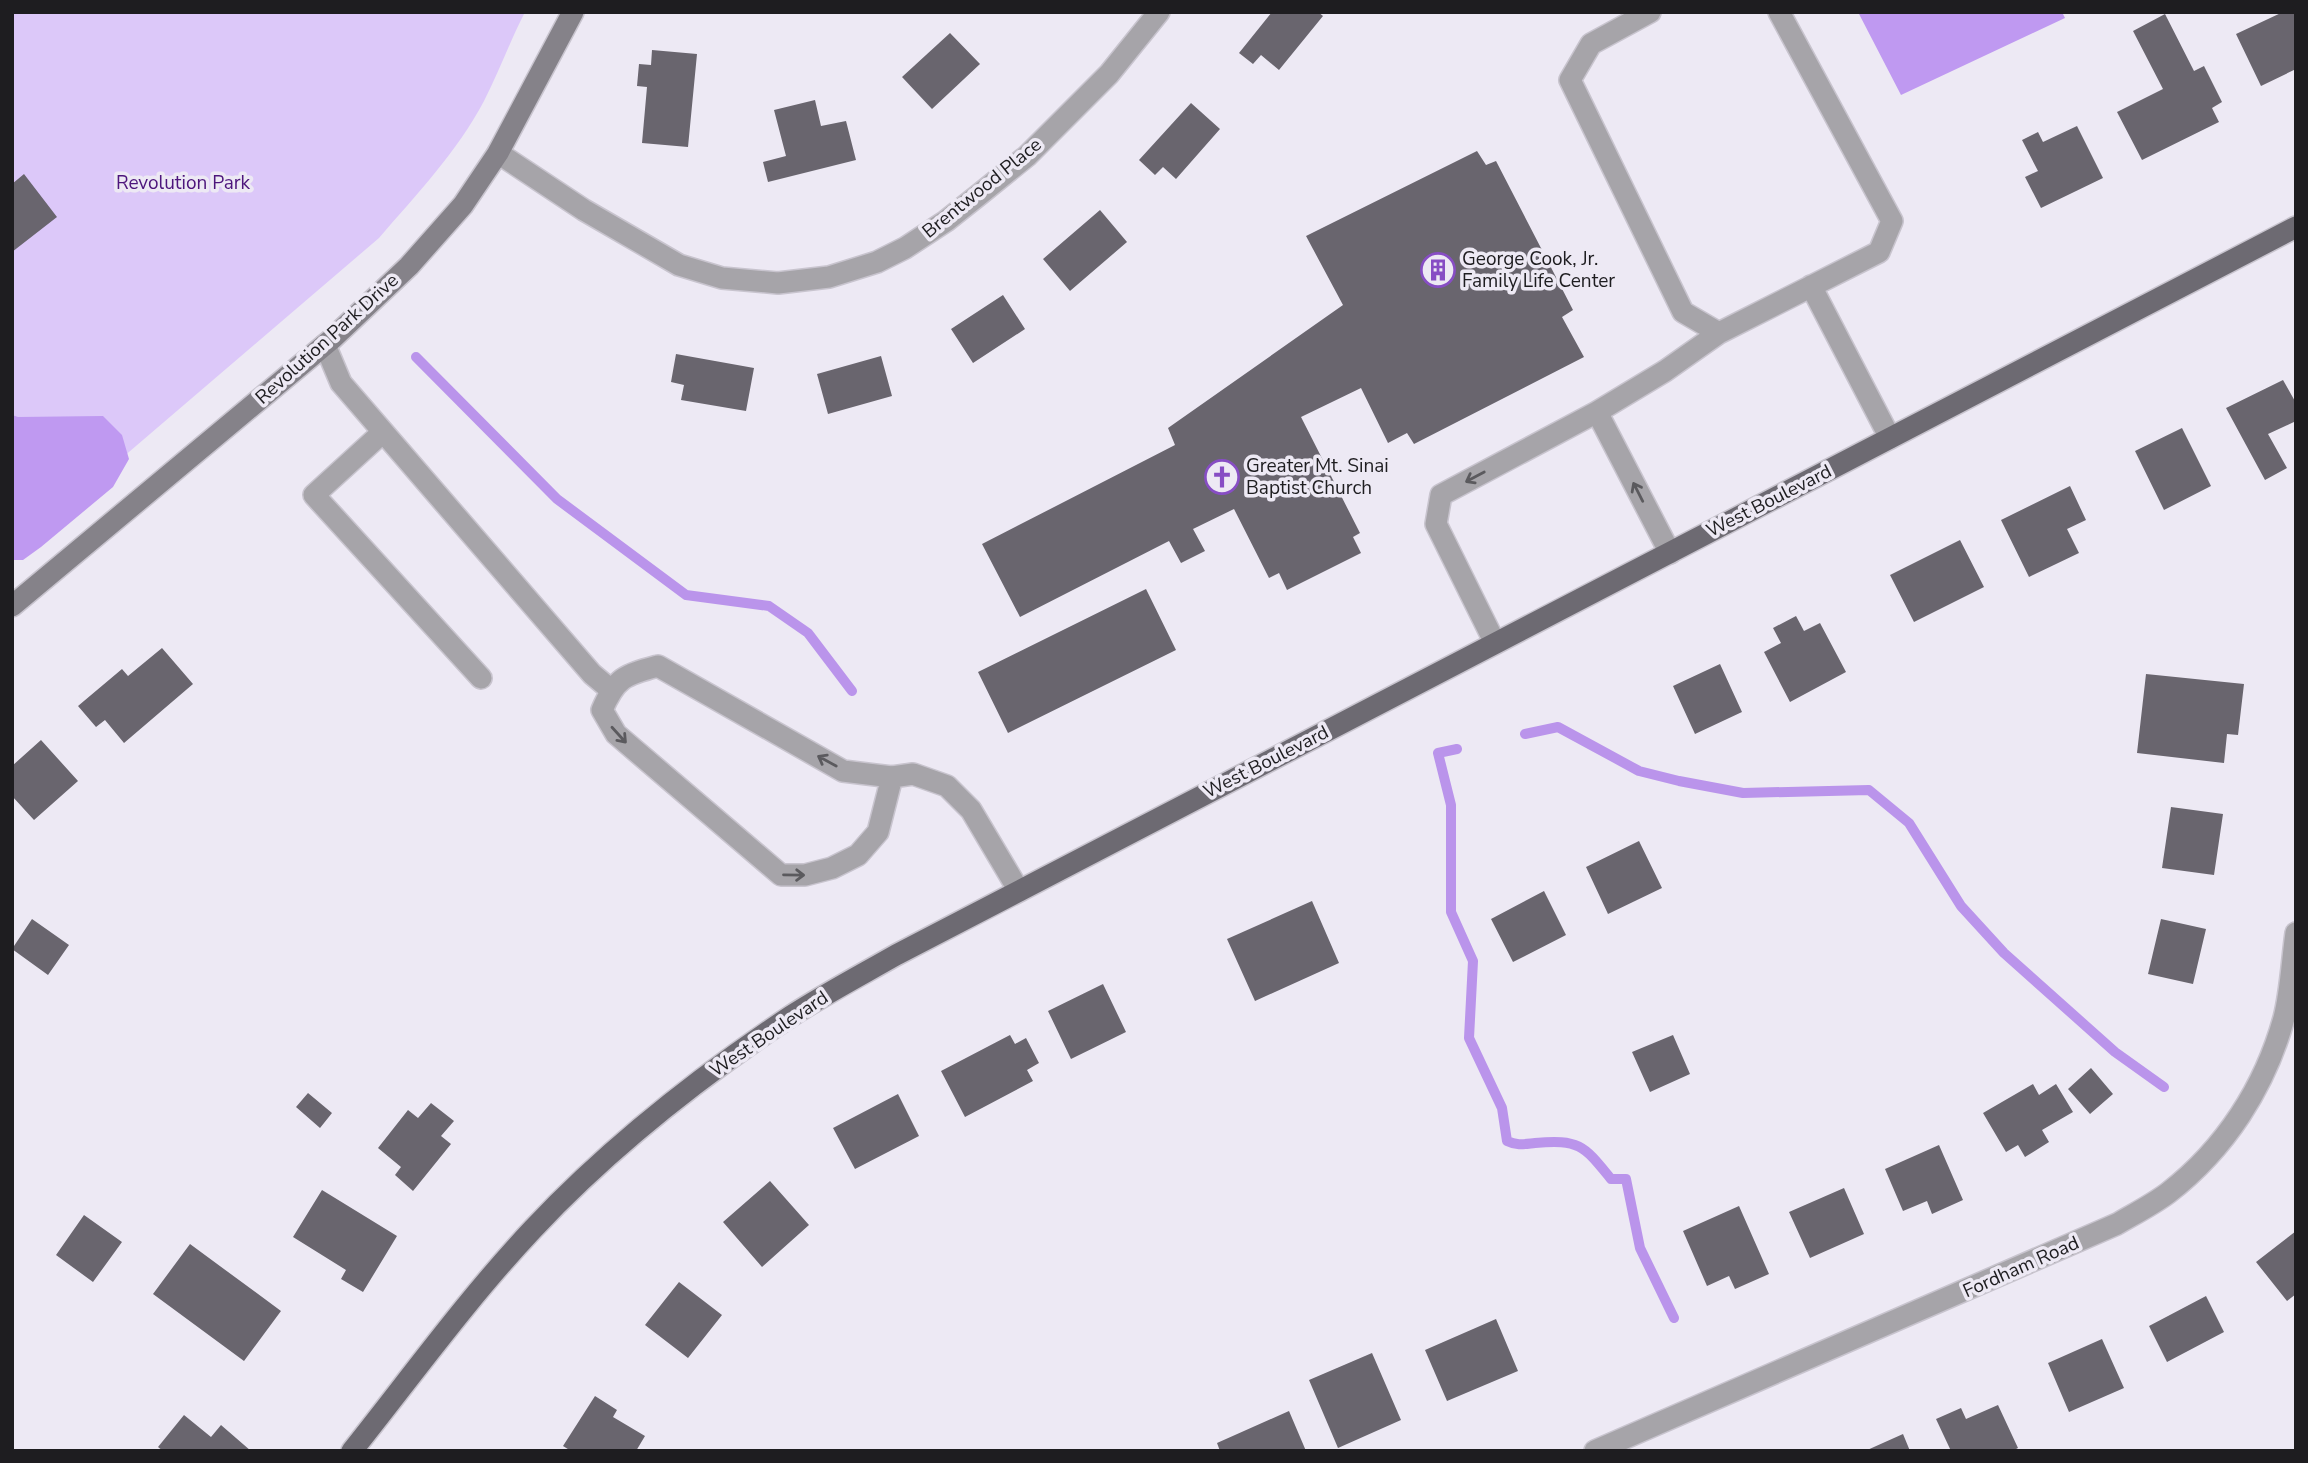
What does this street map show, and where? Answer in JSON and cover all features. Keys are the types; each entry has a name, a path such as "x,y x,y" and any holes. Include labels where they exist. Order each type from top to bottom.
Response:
{"main road":[{"name":"West Boulevard","path":"352,1451 496,1270 534,1228 615,1149 692,1085 792,1016 897,955 2296,227"}],"street":[{"name":"Revolution Park Drive","path":"12,606 325,345 409,266 463,205 498,153 573,12"},
{"name":"Brentwood Place","path":"498,153 584,210 679,265 722,278 778,283 829,277 877,262 905,248 946,221 1027,156 1109,74 1159,12"},
{"path":"1650,12 1591,44 1570,80 1683,312 1718,333"},
{"path":"1495,643 1436,524 1441,495 1597,412 1718,333 1879,252 1892,221 1779,12"},
{"path":"1811,286 1890,438"},
{"path":"325,345 341,383 592,674 611,690"},
{"path":"1597,412 1670,553"},
{"path":"383,432 314,495 481,678"},
{"path":"892,777 878,832 858,855 832,868 805,876 780,875 616,734 602,710 611,690 628,674 658,666 843,771 892,777 913,774 947,786 971,810 1019,891"},
{"name":"Fordham Road","path":"1595,1451 2118,1224 2166,1194 2209,1157 2244,1111 2270,1061 2284,1016 2296,933"}],"green space":[{"name":"Revolution Park","path":"12,12 525,12 473,120 435,172 379,238 25,541 12,527"}],"shaded area":[{"path":"1858,12 2062,12 2065,18 1901,95"},
{"path":"12,415 103,416 122,435 129,459 113,487 23,560 12,560"}],"building":[{"path":"1272,12 1318,12 1323,16 1279,70 1261,55 1253,64 1239,53"},
{"path":"2283,12 2296,12 2296,69 2261,86 2236,34"},
{"path":"2165,14 2194,71 2204,66 2222,102 2212,108 2219,122 2142,160 2117,112 2163,89 2133,31"},
{"path":"950,33 980,64 932,109 902,77"},
{"path":"652,50 697,54 688,147 642,143 647,87 637,86 639,64 651,65"},
{"path":"815,100 821,126 846,121 856,160 768,182 763,162 786,156 774,110"},
{"path":"1191,103 1220,129 1176,179 1163,167 1155,175 1139,160"},
{"path":"2077,126 2103,178 2041,208 2025,177 2038,171 2022,140 2038,132 2043,142"},
{"path":"1477,151 1486,165 1496,161 1573,310 1562,317 1584,357 1414,444 1407,433 1388,443 1361,388 1301,417 1360,533 1353,537 1361,553 1287,590 1279,573 1269,578 1234,509 1193,529 1205,551 1181,563 1169,541 1020,617 982,544 1175,445 1168,428 1343,305 1306,236"},
{"path":"24,174 57,217 12,252 12,184"},
{"path":"1100,210 1127,242 1070,291 1043,259"},
{"path":"1003,295 1025,329 973,363 951,329"},
{"path":"676,354 754,368 746,411 681,400 684,385 671,382"},
{"path":"881,356 892,396 828,414 817,374"},
{"path":"2283,380 2296,403 2296,421 2268,434 2287,468 2265,480 2226,408"},
{"path":"2182,428 2211,486 2164,510 2135,451"},
{"path":"2070,486 2086,520 2067,529 2079,553 2029,577 2001,520"},
{"path":"1960,540 1984,587 1914,622 1890,575"},
{"path":"1146,589 1176,650 1008,733 978,672"},
{"path":"1796,616 1804,631 1820,623 1846,672 1790,702 1764,652 1781,643 1773,628"},
{"path":"162,648 193,684 124,743 105,720 96,727 78,706 122,669 128,676"},
{"path":"1720,664 1742,712 1695,734 1673,686"},
{"path":"2146,674 2244,684 2238,735 2227,734 2224,763 2137,753"},
{"path":"41,740 78,781 34,820 12,796 12,766"},
{"path":"2171,807 2223,814 2214,875 2162,868"},
{"path":"1639,841 1662,888 1608,914 1586,867"},
{"path":"1544,891 1566,935 1513,962 1491,919"},
{"path":"1312,901 1339,963 1255,1001 1227,939"},
{"path":"32,919 69,945 48,975 12,949"},
{"path":"2161,919 2206,929 2193,984 2148,974"},
{"path":"1103,984 1126,1032 1071,1059 1048,1011"},
{"path":"1010,1035 1015,1044 1026,1038 1039,1063 1027,1070 1033,1081 965,1117 941,1071"},
{"path":"1673,1035 1690,1074 1650,1092 1632,1052"},
{"path":"2091,1068 2113,1094 2090,1114 2068,1089"},
{"path":"2033,1084 2039,1095 2056,1084 2073,1112 2042,1130 2049,1142 2025,1157 2018,1145 2006,1152 1983,1113"},
{"path":"308,1093 332,1113 320,1128 296,1107"},
{"path":"898,1094 919,1136 855,1169 833,1128"},
{"path":"431,1103 454,1121 441,1136 451,1144 413,1191 395,1175 401,1167 378,1148 408,1110 418,1118"},
{"path":"1939,1145 1963,1200 1932,1214 1927,1201 1903,1211 1885,1169"},
{"path":"770,1181 809,1225 762,1267 723,1222"},
{"path":"1844,1188 1864,1234 1810,1258 1789,1212"},
{"path":"322,1190 397,1236 363,1292 341,1279 346,1270 293,1237"},
{"path":"1739,1206 1769,1274 1735,1289 1729,1276 1707,1286 1683,1231"},
{"path":"84,1215 122,1242 93,1282 56,1255"},
{"path":"2296,1231 2296,1294 2287,1301 2256,1262"},
{"path":"190,1244 281,1311 244,1361 153,1294"},
{"path":"679,1282 722,1315 688,1358 645,1325"},
{"path":"2206,1296 2224,1332 2167,1362 2149,1326"},
{"path":"1496,1319 1518,1371 1447,1401 1425,1350"},
{"path":"2102,1339 2124,1388 2069,1412 2048,1363"},
{"path":"1372,1353 1401,1420 1338,1448 1309,1380"},
{"path":"595,1396 617,1410 613,1417 645,1436 636,1451 571,1451 563,1446"},
{"path":"1998,1405 2018,1448 2012,1451 1951,1451 1936,1419 1961,1408 1966,1419"},
{"path":"1289,1411 1306,1451 1220,1451 1217,1443"},
{"path":"184,1415 211,1437 221,1425 251,1451 163,1451 158,1447"},
{"path":"1903,1434 1910,1451 1865,1451"}],"waterway":[{"path":"416,357 557,499 686,595 769,606 808,633 852,691"},
{"path":"1525,734 1558,727 1639,771 1743,793 1869,790 1909,823 1961,906 2004,953 2115,1052 2164,1087"},
{"path":"1457,749 1438,753 1451,805 1451,912 1473,961 1469,1038 1502,1108 1507,1141 1514,1144 1572,1144 1587,1152 1611,1179 1626,1179 1640,1248 1674,1318"}],"place":[{"name":"George Cook, Jr. Family Life Center","path":"1438,270"},
{"name":"Greater Mt. Sinai Baptist Church","path":"1222,477"}]}
